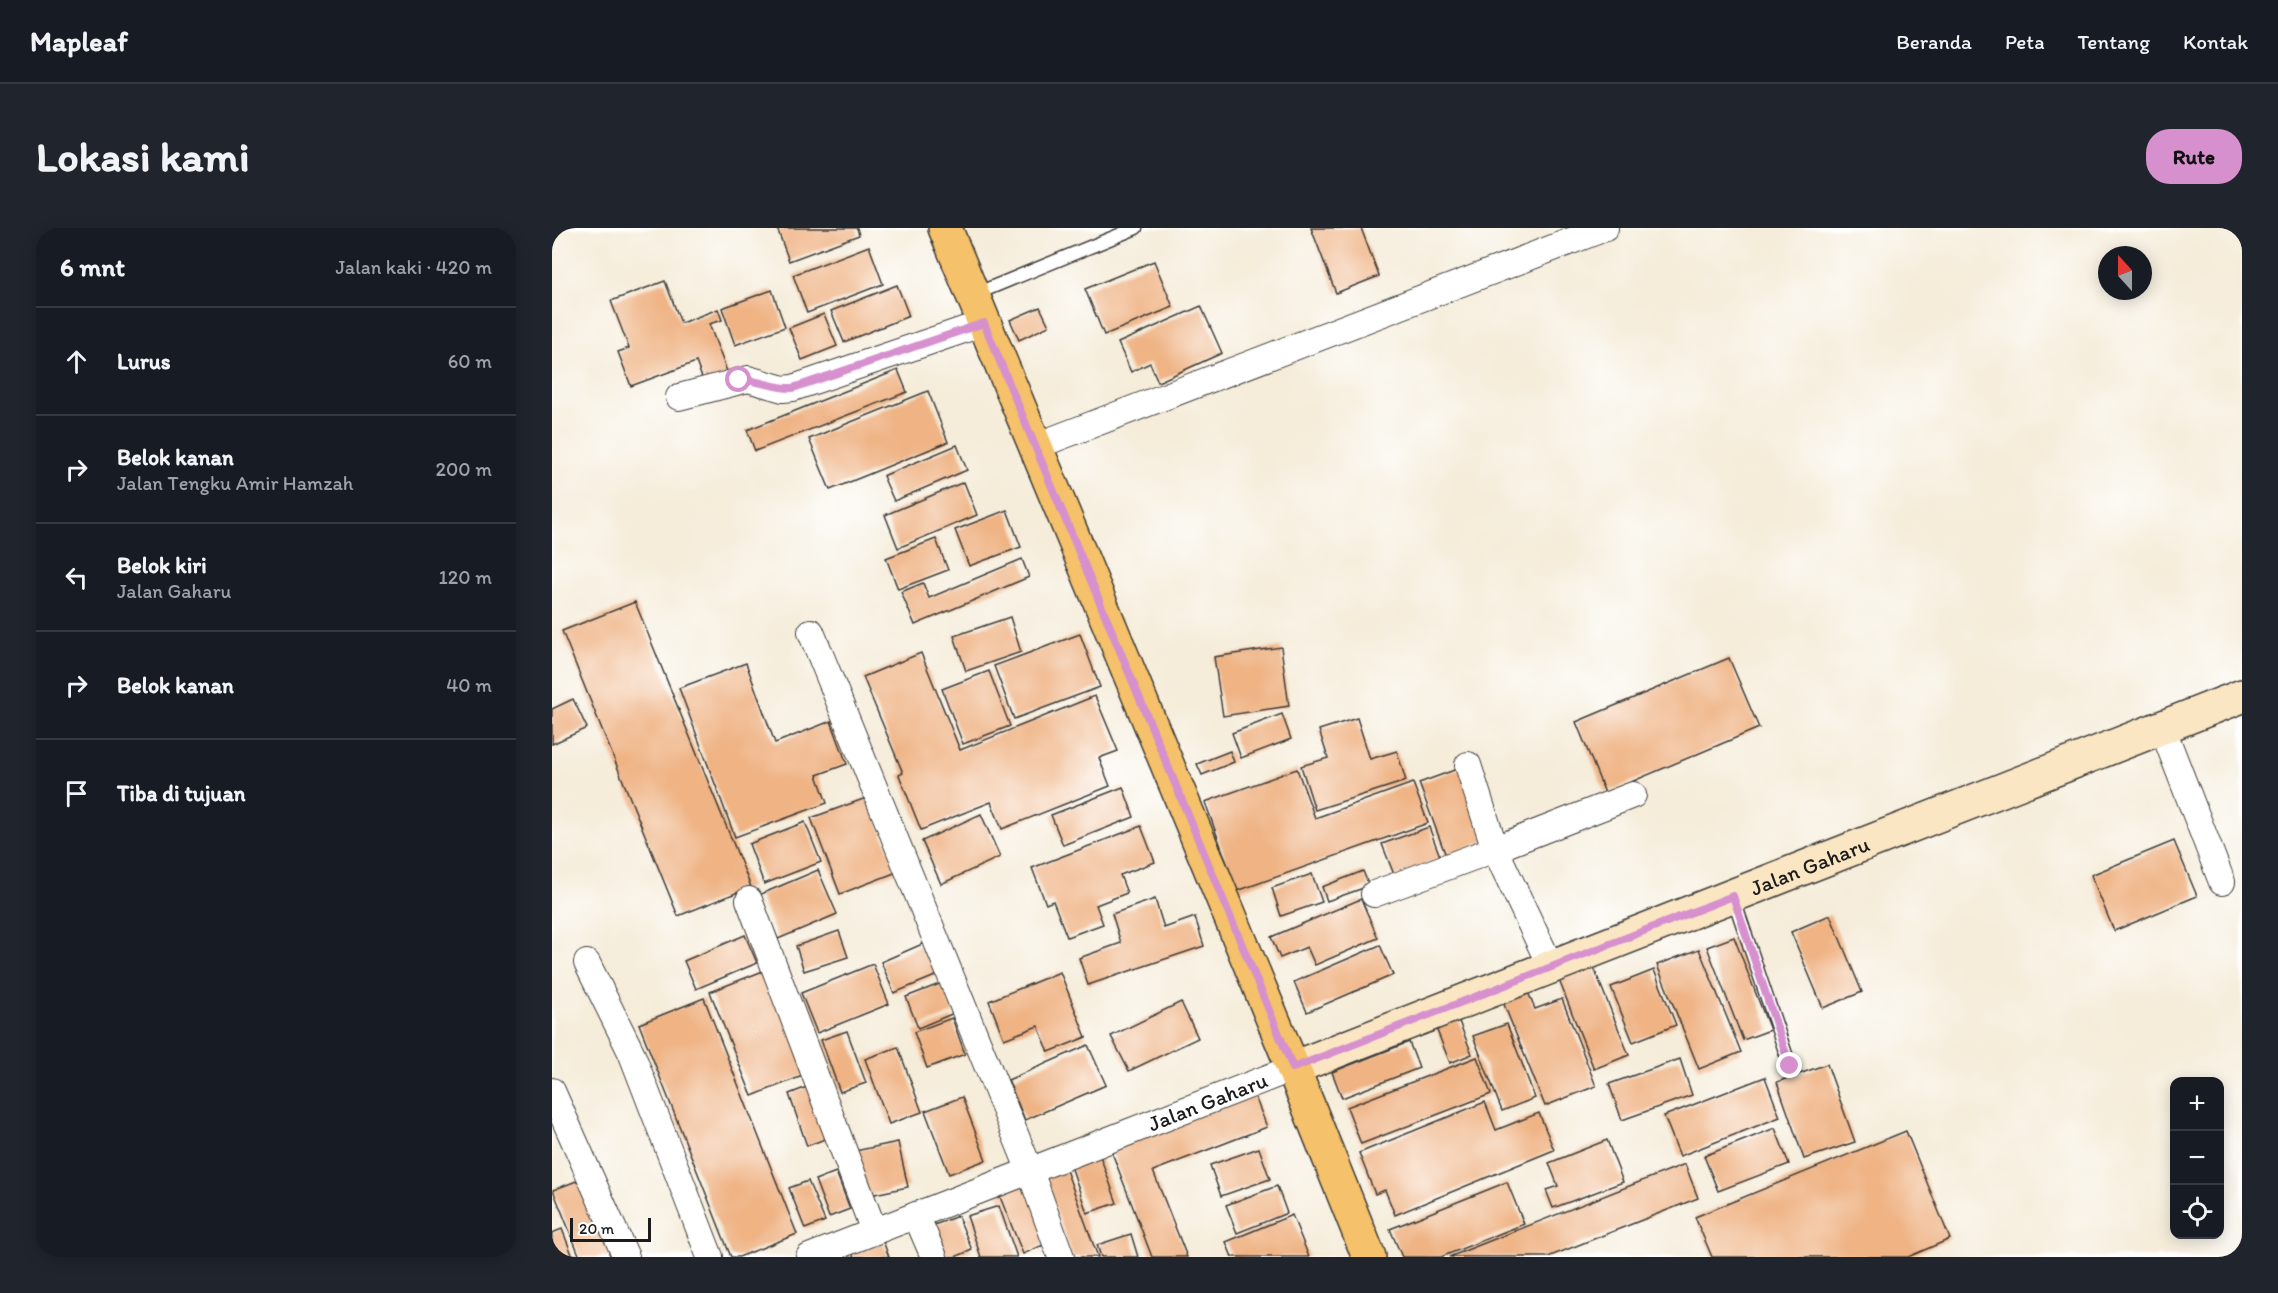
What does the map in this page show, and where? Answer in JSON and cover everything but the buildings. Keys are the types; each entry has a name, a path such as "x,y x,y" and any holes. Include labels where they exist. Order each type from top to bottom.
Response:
{"main road":[{"path":"945,228 1369,1257"}],"street":[{"path":"1036,446 1605,228"},
{"path":"679,397 748,380 793,388 978,309"},
{"path":"811,632 1030,1171 1061,1257"},
{"name":"Jalan Gaharu","path":"809,1257 839,1251 874,1231 2242,696"},
{"path":"2162,727 2222,882"},
{"path":"1468,765 1495,849 1551,967"},
{"path":"1374,894 1633,795"},
{"path":"748,900 874,1231"},
{"path":"587,963 631,1052 710,1257"},
{"path":"552,1091 626,1257"},
{"path":"916,1215 934,1257"}],"lane":[{"path":"978,309 1136,228"},
{"path":"1733,896 1790,1066"}],"route":[{"path":"739,380 793,388 984,323 1293,1068 1733,896 1790,1066"}]}
